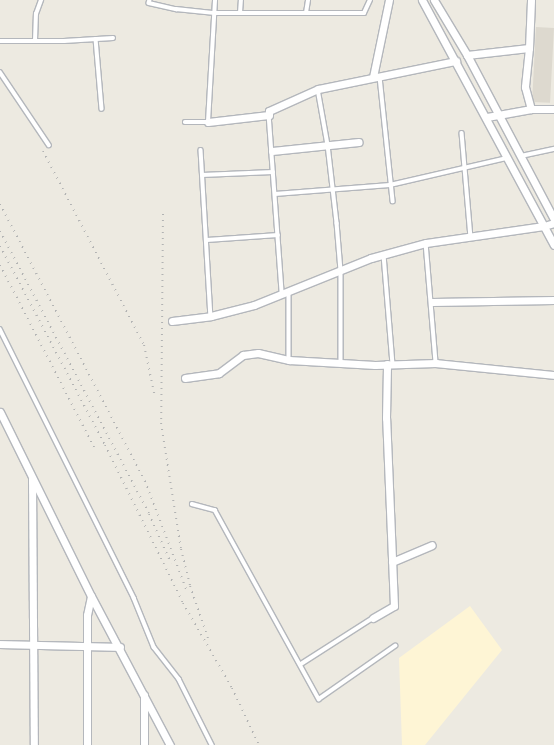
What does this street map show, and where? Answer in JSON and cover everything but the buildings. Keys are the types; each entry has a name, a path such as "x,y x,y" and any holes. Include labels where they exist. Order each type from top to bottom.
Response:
{"street":[{"path":"377,77 389,0"},
{"path":"422,0 487,117 554,245"},
{"path":"434,0 499,113 554,219"},
{"path":"530,109 525,87 529,48 531,0"},
{"path":"467,55 529,48"},
{"path":"208,122 269,115 269,110 318,89 456,62"},
{"path":"487,117 499,113 530,109 554,109"},
{"path":"272,151 358,142"},
{"path":"172,321 211,316 254,305 384,255 426,243 544,226 554,223"},
{"path":"432,302 554,300"},
{"path":"185,378 219,373 249,353 258,352 289,360 390,364 436,363 554,375"},
{"path":"373,618 394,606 386,418 390,364"},
{"path":"0,412 91,596 120,647 170,745"},
{"path":"32,477 34,745"},
{"path":"392,562 432,545"},
{"path":"88,745 87,615 91,596"},
{"path":"0,644 120,647"},
{"path":"144,693 144,745"}],"lane":[{"path":"35,41 36,14 41,0"},
{"path":"150,0 149,3 176,9 215,13 364,13 370,0"},
{"path":"185,122 208,122 215,0"},
{"path":"240,13 241,0"},
{"path":"306,13 308,0"},
{"path":"0,41 113,38"},
{"path":"96,39 102,109"},
{"path":"0,72 49,145"},
{"path":"377,77 393,201"},
{"path":"318,89 328,145 341,271 342,362"},
{"path":"269,110 278,235 286,292 289,360"},
{"path":"462,133 471,237"},
{"path":"521,156 554,148"},
{"path":"201,150 211,316"},
{"path":"275,194 333,191 390,185 465,166 508,158"},
{"path":"202,175 273,172"},
{"path":"207,240 278,235"},
{"path":"426,243 436,363"},
{"path":"384,255 390,364"},
{"path":"0,330 134,598 154,647 178,679 212,745"},
{"path":"192,504 214,510 319,698 395,646"},
{"path":"301,664 373,618"}],"shaded area":[{"path":"536,27 554,28 550,103 532,102"},
{"path":"470,606 502,650 425,745 402,745 399,658"}],"railway":[{"path":"43,151 144,345 155,397"},
{"path":"0,204 145,481 186,589"},
{"path":"163,214 161,423 181,549 190,586 208,638"},
{"path":"0,231 149,514 171,563"},
{"path":"0,246 105,445 183,603 232,688 259,745"},
{"path":"0,265 96,451"}]}
